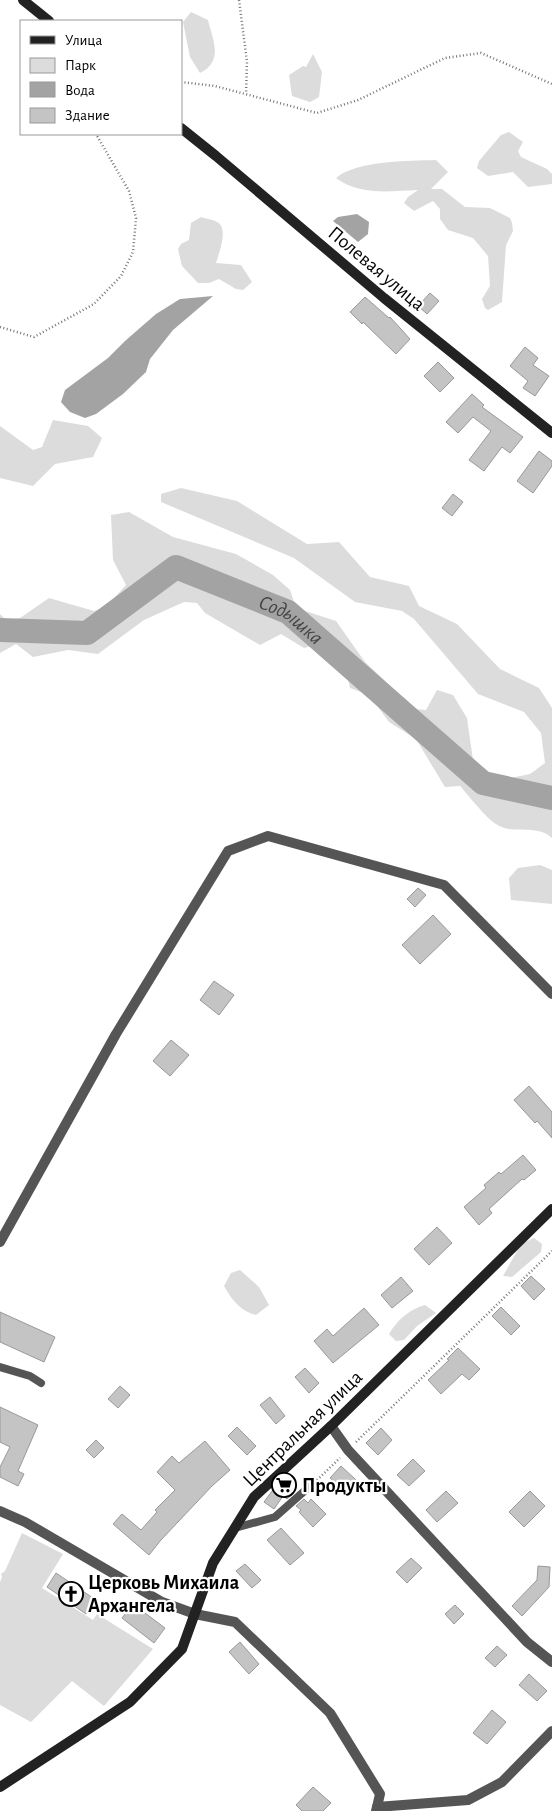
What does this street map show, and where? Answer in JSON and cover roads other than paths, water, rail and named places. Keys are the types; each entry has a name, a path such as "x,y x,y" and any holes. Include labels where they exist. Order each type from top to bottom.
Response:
{"street":[{"path":"24,0 48,20"},
{"name":"Полевая улица","path":"182,129 384,298 552,433"},
{"path":"0,1242 116,1034 228,851 268,836 444,885 552,994"},
{"name":"Центральная улица","path":"0,1787 130,1702 182,1649 213,1563 254,1497 331,1426 552,1209"},
{"path":"331,1426 348,1450 526,1642 552,1662"},
{"path":"0,1511 25,1522 162,1602 195,1614 236,1622 330,1713 380,1794 376,1809 468,1800 502,1782 552,1731"}],"lane":[{"path":"0,1367 30,1376 41,1383"},
{"path":"235,1528 275,1517 309,1487"}],"water":[{"path":"357,214 369,222 368,234 358,242 333,221 338,217"},
{"path":"213,296 173,330 150,359 146,372 123,394 96,414 85,418 70,412 61,402 65,390 108,358 156,314 180,299"}],"waterway":[{"name":"Содышка","path":"0,630 87,633 176,567 288,612 483,783 552,798"}],"place":[{"name":"Продукты","path":"284,1485"},
{"name":"Церковь Михаила Архангела","path":"71,1594"}]}
